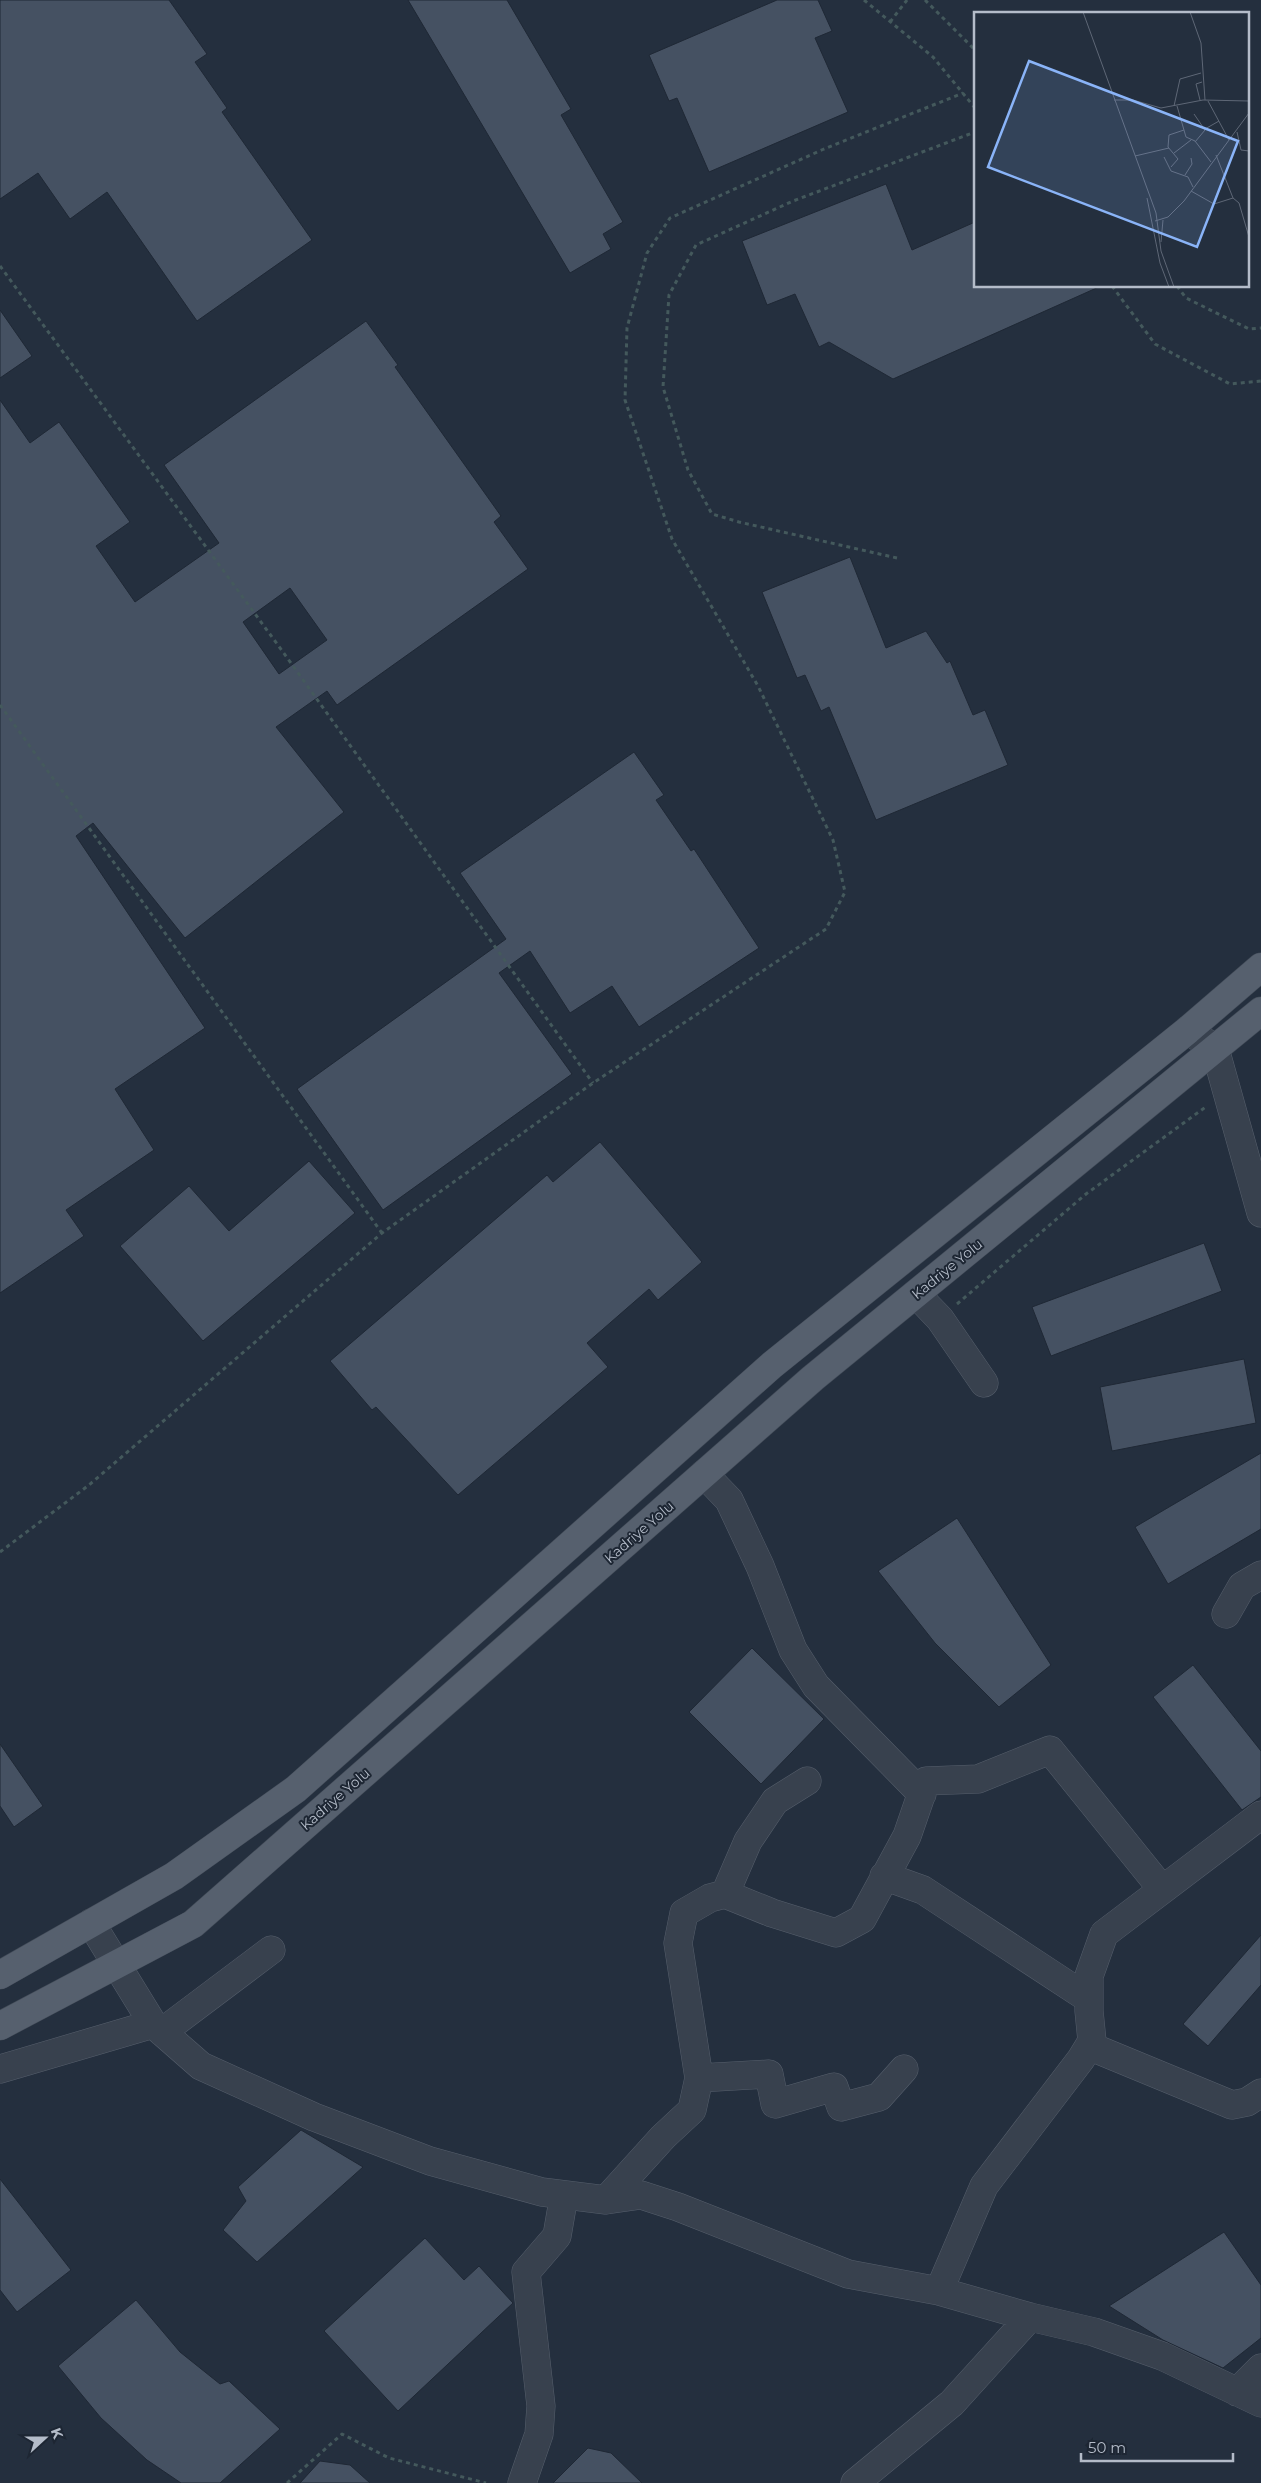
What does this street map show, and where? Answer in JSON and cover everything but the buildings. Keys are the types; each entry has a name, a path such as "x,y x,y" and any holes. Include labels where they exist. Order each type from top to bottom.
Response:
{"main road":[{"path":"0,1975 174,1876 296,1789 772,1365 1188,1030 1261,966"},
{"name":"Kadriye Yolu","path":"0,2026 193,1924 813,1378 1261,1011"}],"street":[{"path":"1188,1030 1215,1049 1261,1213"},
{"path":"916,1294 940,1319 984,1383"},
{"path":"704,1474 729,1500 760,1566 793,1650 816,1686 922,1794"},
{"path":"1226,1614 1242,1586 1261,1575"},
{"path":"606,2200 662,2137 692,2110 699,2078 678,1943 684,1913 710,1898 724,1894 772,1913 836,1934 862,1919 907,1836 926,1781 978,1779 1050,1750 1162,1889"},
{"path":"724,1894 748,1841 774,1801 807,1781"},
{"path":"939,2291 984,2186 1092,2040 1088,1999 1089,1976 1104,1934 1261,1815"},
{"path":"884,1876 923,1890 1088,1999"},
{"path":"91,1923 115,1964 158,2028 201,2066 314,2117 430,2161 542,2192 606,2200 641,2194 848,2274 939,2291 1030,2317 1094,2332 1162,2356 1249,2398 1261,2368"},
{"path":"0,2069 158,2028 271,1950"},
{"path":"1089,2046 1232,2105 1247,2102 1261,2095"},
{"path":"699,2078 769,2074 776,2104 834,2087 841,2107 878,2096 904,2069"},
{"path":"522,2483 539,2434 541,2406 526,2272 557,2236 564,2195"},
{"path":"855,2483 952,2404 1030,2317"}],"path":[{"path":"864,0 933,57 974,107"},
{"path":"890,22 907,0"},
{"path":"926,0 974,49"},
{"path":"0,1552 89,1486 382,1233 593,1083 826,929 845,892 833,840 758,686 672,538 625,400 627,328 646,253 670,218 824,149 963,93"},
{"path":"897,558 739,522 712,514 688,470 664,387 669,295 696,245 793,201 974,132"},
{"path":"0,266 283,652 593,1083"},
{"path":"1113,288 1155,344 1230,384 1261,381"},
{"path":"1178,288 1186,298 1250,329 1261,328"},
{"path":"0,705 382,1233"},
{"path":"940,1319 1086,1194 1227,1090"},
{"path":"287,2483 329,2443 342,2434 389,2458 486,2483"}]}
